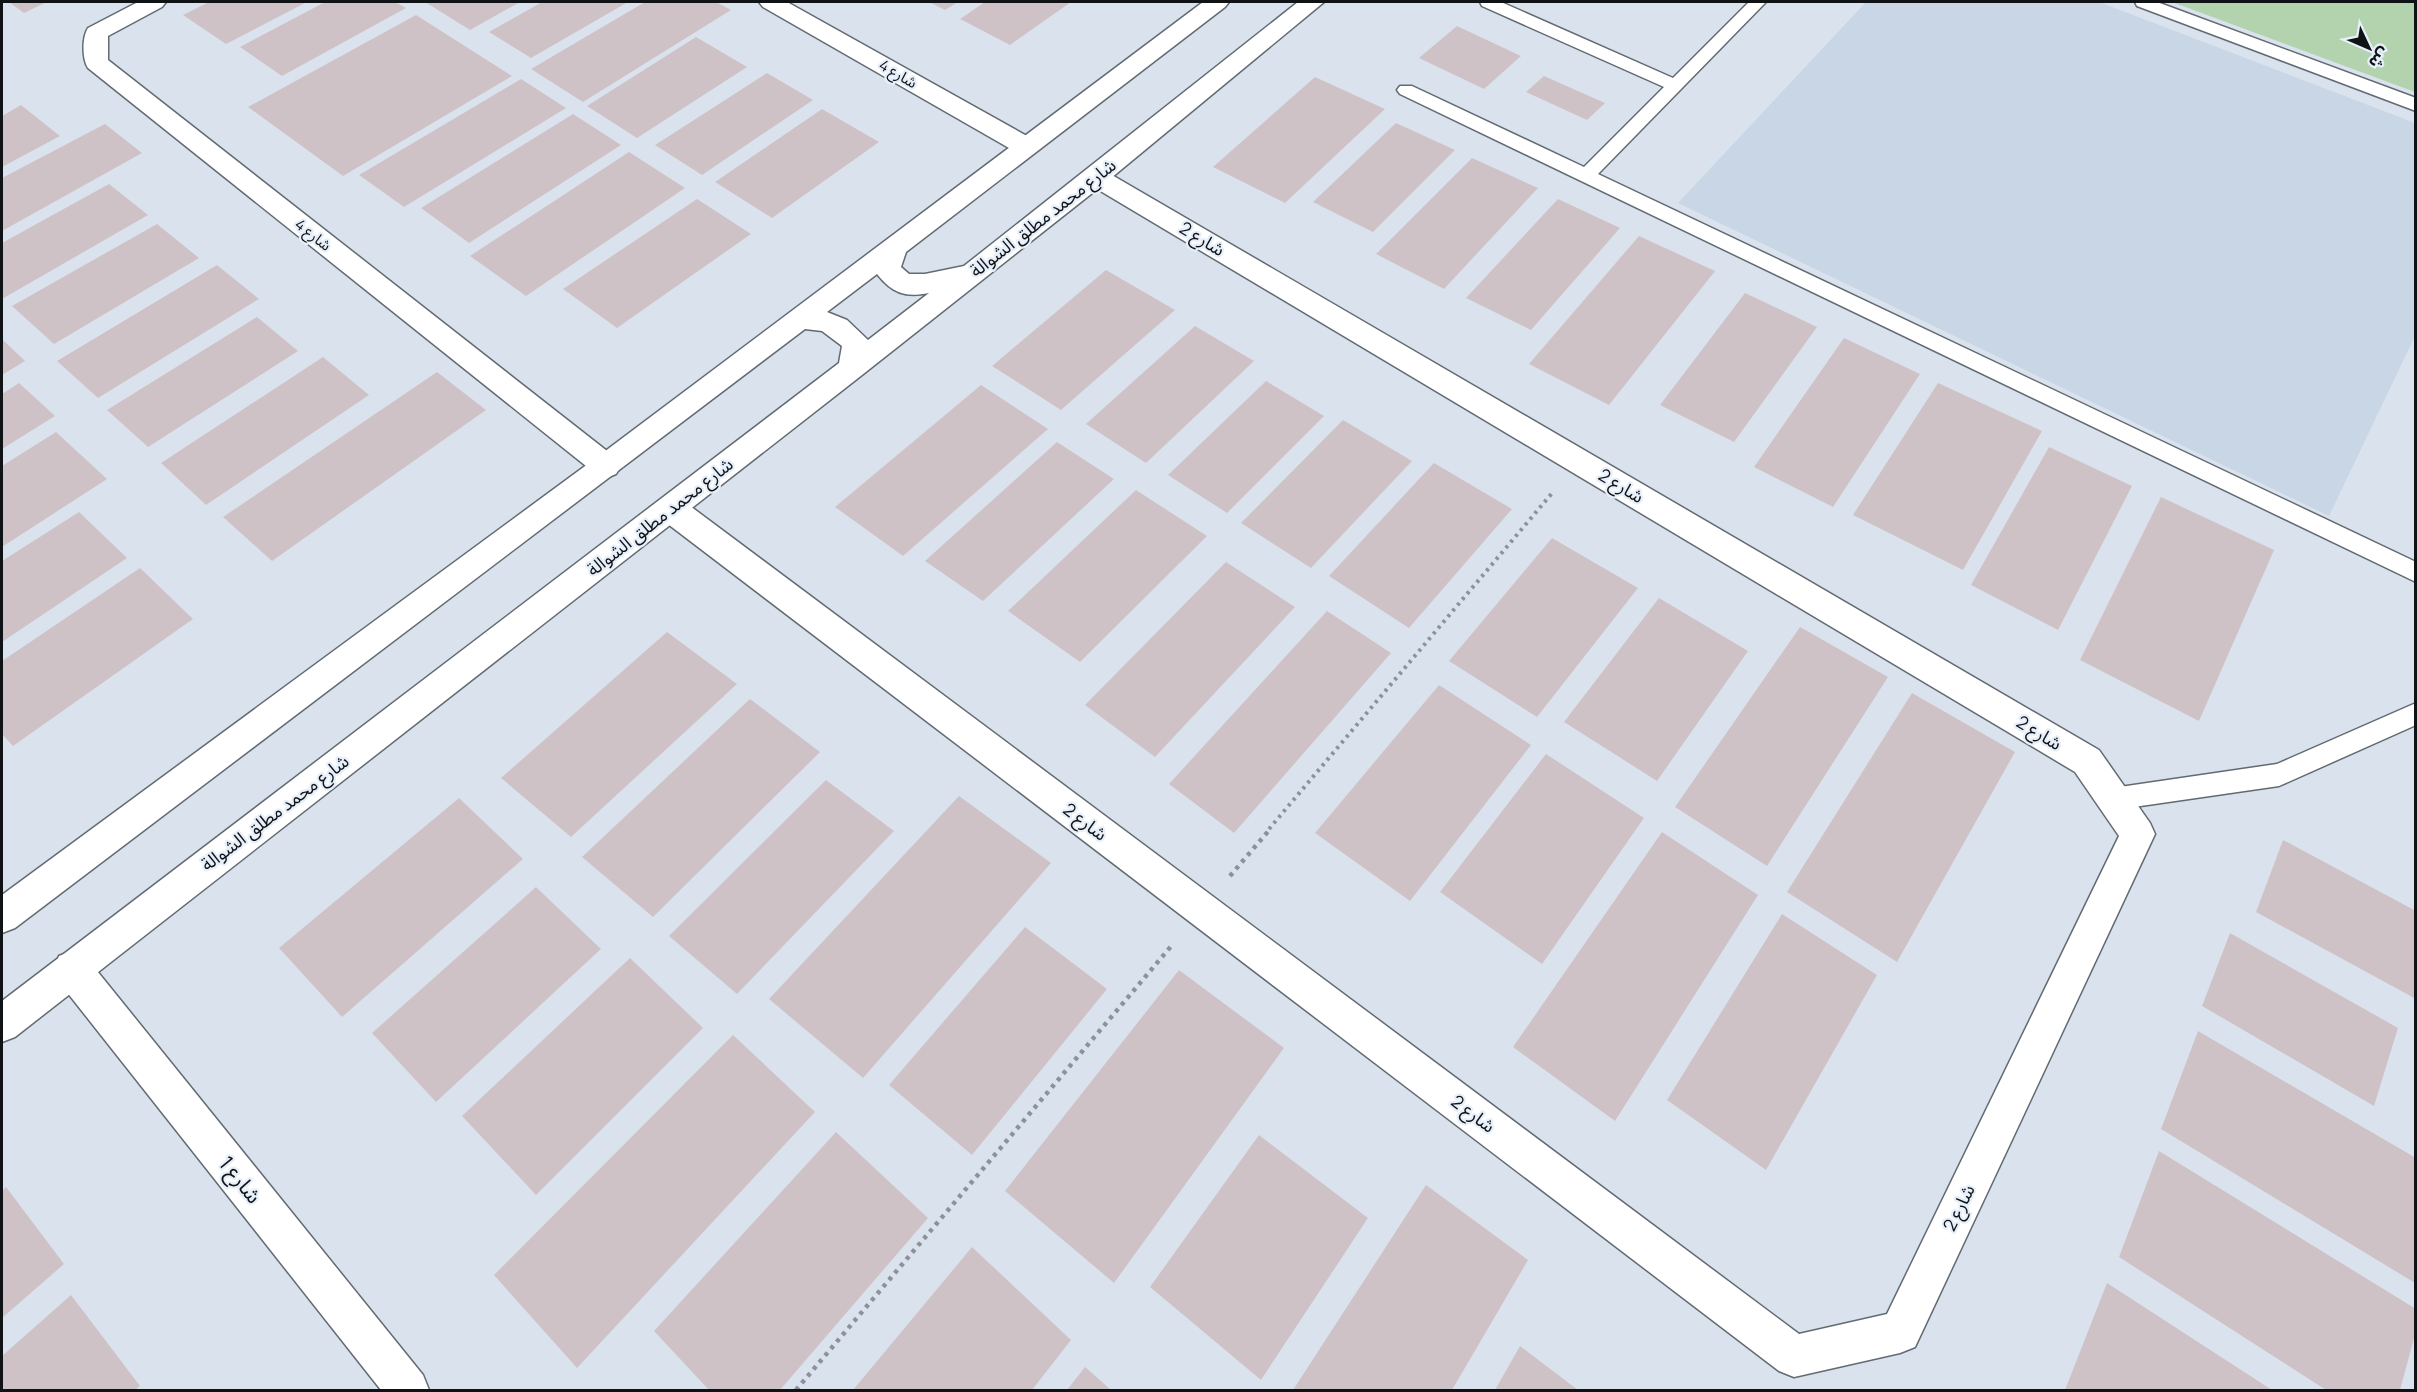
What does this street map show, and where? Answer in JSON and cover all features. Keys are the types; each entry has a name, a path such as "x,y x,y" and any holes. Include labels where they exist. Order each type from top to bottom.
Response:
{"street":[{"name":"شارع 4","path":"154,2 96,33 96,63 606,466"},
{"name":"شارع 4","path":"771,2 1025,147"},
{"path":"4,908 606,466 1216,2"},
{"name":"شارع محمد مطلق الشوالة","path":"2,1024 852,368 1096,177 1312,2"},
{"name":"شارع 2","path":"671,509 1794,1356 1900,1332 2138,834 2087,761 1096,177"},
{"path":"895,245 887,269 902,284 925,284 973,273"},
{"path":"798,319 824,320 844,329 856,344 852,368"},
{"name":"شارع 1","path":"72,969 408,1390"}],"lane":[{"path":"1488,2 1676,86"},
{"path":"1585,177 1758,2"},
{"path":"2143,2 2415,105"},
{"path":"1407,90 2415,573"},
{"path":"2113,799 2279,775 2415,713"}],"shaded area":[{"path":"1866,2 2099,2 2415,123 2415,336 2329,516 1678,203"}],"green space":[{"path":"2172,2 2415,2 2415,92"}],"building":[{"path":"9,2 47,2 24,13"},
{"path":"209,2 307,2 226,44 183,15"},
{"path":"325,2 395,2 406,8 282,76 240,47"},
{"path":"425,2 520,2 470,30"},
{"path":"542,2 628,2 531,58 489,32"},
{"path":"645,2 716,2 731,10 583,102 531,69"},
{"path":"929,2 958,2 945,10"},
{"path":"985,2 1071,2 1010,45 960,19"},
{"path":"416,15 512,76 343,176 248,107"},
{"path":"1457,26 1521,56 1484,89 1419,58"},
{"path":"696,37 747,67 637,138 587,106"},
{"path":"767,73 813,100 702,175 655,145"},
{"path":"1544,76 1605,103 1587,120 1526,92"},
{"path":"1315,77 1385,109 1285,203 1213,167"},
{"path":"521,79 566,108 404,207 359,175"},
{"path":"21,105 60,136 2,167 2,116"},
{"path":"822,109 879,142 772,218 715,182"},
{"path":"573,114 621,145 469,243 421,208"},
{"path":"1396,123 1455,150 1373,232 1313,202"},
{"path":"105,124 142,153 2,231 2,178"},
{"path":"629,152 685,188 526,296 470,256"},
{"path":"1472,158 1538,188 1444,289 1376,254"},
{"path":"109,184 148,215 2,299 2,243"},
{"path":"697,199 751,234 617,328 563,289"},
{"path":"1558,199 1620,228 1531,330 1466,298"},
{"path":"157,224 199,258 54,344 12,306"},
{"path":"1639,236 1715,271 1609,405 1529,364"},
{"path":"217,265 259,299 98,398 57,361"},
{"path":"1106,270 1175,310 1061,410 992,366"},
{"path":"1745,293 1817,327 1734,442 1660,405"},
{"path":"257,317 298,351 148,447 107,410"},
{"path":"1195,326 1254,361 1146,463 1086,424"},
{"path":"1844,338 1920,374 1833,507 1754,467"},
{"path":"2,339 25,361 2,375"},
{"path":"323,357 369,395 206,505 161,463"},
{"path":"437,372 486,410 272,561 223,517"},
{"path":"1266,381 1324,416 1227,513 1168,475"},
{"path":"19,383 55,416 2,449 2,394"},
{"path":"1938,383 2042,431 1963,570 1853,515"},
{"path":"981,385 1048,429 903,556 835,507"},
{"path":"1343,420 1412,461 1311,568 1241,523"},
{"path":"56,432 107,479 2,547 2,466"},
{"path":"1057,442 1114,479 983,601 925,561"},
{"path":"2049,447 2132,486 2058,630 1971,585"},
{"path":"1434,463 1512,509 1409,628 1329,576"},
{"path":"1136,490 1207,536 1080,662 1008,611"},
{"path":"2161,497 2274,550 2199,721 2080,660"},
{"path":"79,512 127,558 2,642 2,561"},
{"path":"1552,538 1638,588 1537,717 1449,661"},
{"path":"1226,562 1295,607 1155,757 1085,705"},
{"path":"140,568 193,619 13,746 2,734 2,661"},
{"path":"1659,598 1748,651 1657,781 1564,722"},
{"path":"1327,611 1391,653 1234,833 1169,784"},
{"path":"1800,627 1888,677 1767,866 1675,807"},
{"path":"667,632 737,684 571,837 501,778"},
{"path":"1439,685 1531,745 1410,901 1315,833"},
{"path":"1912,693 2015,752 1897,962 1787,892"},
{"path":"750,699 820,752 653,917 582,857"},
{"path":"1546,754 1644,818 1542,964 1440,892"},
{"path":"826,780 894,831 737,994 669,936"},
{"path":"959,796 1051,863 863,1078 769,999"},
{"path":"459,798 523,859 342,1017 279,948"},
{"path":"1662,832 1758,895 1615,1121 1513,1047"},
{"path":"2283,840 2416,911 2416,999 2256,912"},
{"path":"536,887 601,949 436,1102 372,1033"},
{"path":"1782,914 1877,975 1766,1170 1667,1100"},
{"path":"1025,927 1107,989 972,1155 889,1085"},
{"path":"2230,933 2398,1028 2374,1106 2202,1006"},
{"path":"630,958 703,1028 536,1195 462,1116"},
{"path":"1179,970 1284,1048 1114,1283 1005,1191"},
{"path":"2198,1031 2416,1158 2415,1283 2161,1129"},
{"path":"733,1035 815,1112 577,1368 494,1275"},
{"path":"836,1132 928,1218 780,1390 709,1390 654,1331"},
{"path":"1259,1135 1368,1218 1261,1380 1150,1287"},
{"path":"2159,1151 2416,1309 2416,1331 2400,1390 2326,1390 2119,1257"},
{"path":"1426,1185 1528,1260 1452,1390 1293,1390"},
{"path":"6,1187 64,1264 2,1318 2,1191"},
{"path":"972,1247 1071,1340 1032,1390 853,1390"},
{"path":"2107,1283 2272,1390 2065,1390"},
{"path":"71,1295 140,1386 135,1390 2,1390 2,1356"},
{"path":"1520,1346 1578,1390 1495,1390"},
{"path":"1085,1367 1111,1390 1067,1390"}]}
